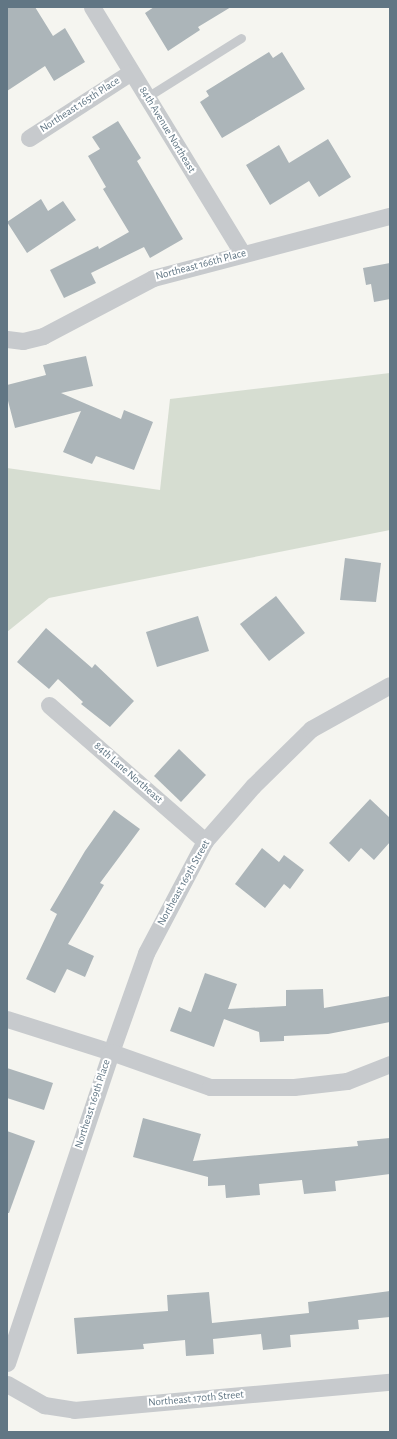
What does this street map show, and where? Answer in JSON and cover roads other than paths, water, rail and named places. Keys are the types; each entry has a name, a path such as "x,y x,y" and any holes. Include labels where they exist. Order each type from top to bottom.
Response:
{"street":[{"name":"84th Avenue Northeast","path":"92,7 242,253"},
{"name":"Northeast 165th Place","path":"30,138 131,72"},
{"name":"Northeast 166th Place","path":"15,340 43,336 153,278 242,253 390,216"},
{"name":"Northeast 169th Street","path":"111,1052 146,953 205,841 253,786 312,729 390,685"},
{"name":"84th Lane Northeast","path":"49,705 205,841"},
{"path":"7,1019 111,1052"},
{"name":"Northeast 169th Place","path":"7,1363 111,1052 210,1087 294,1087 347,1081 390,1064"},
{"name":"Northeast 170th Street","path":"7,1384 44,1405 74,1410 390,1382"}],"lane":[{"path":"147,97 241,38"}]}
